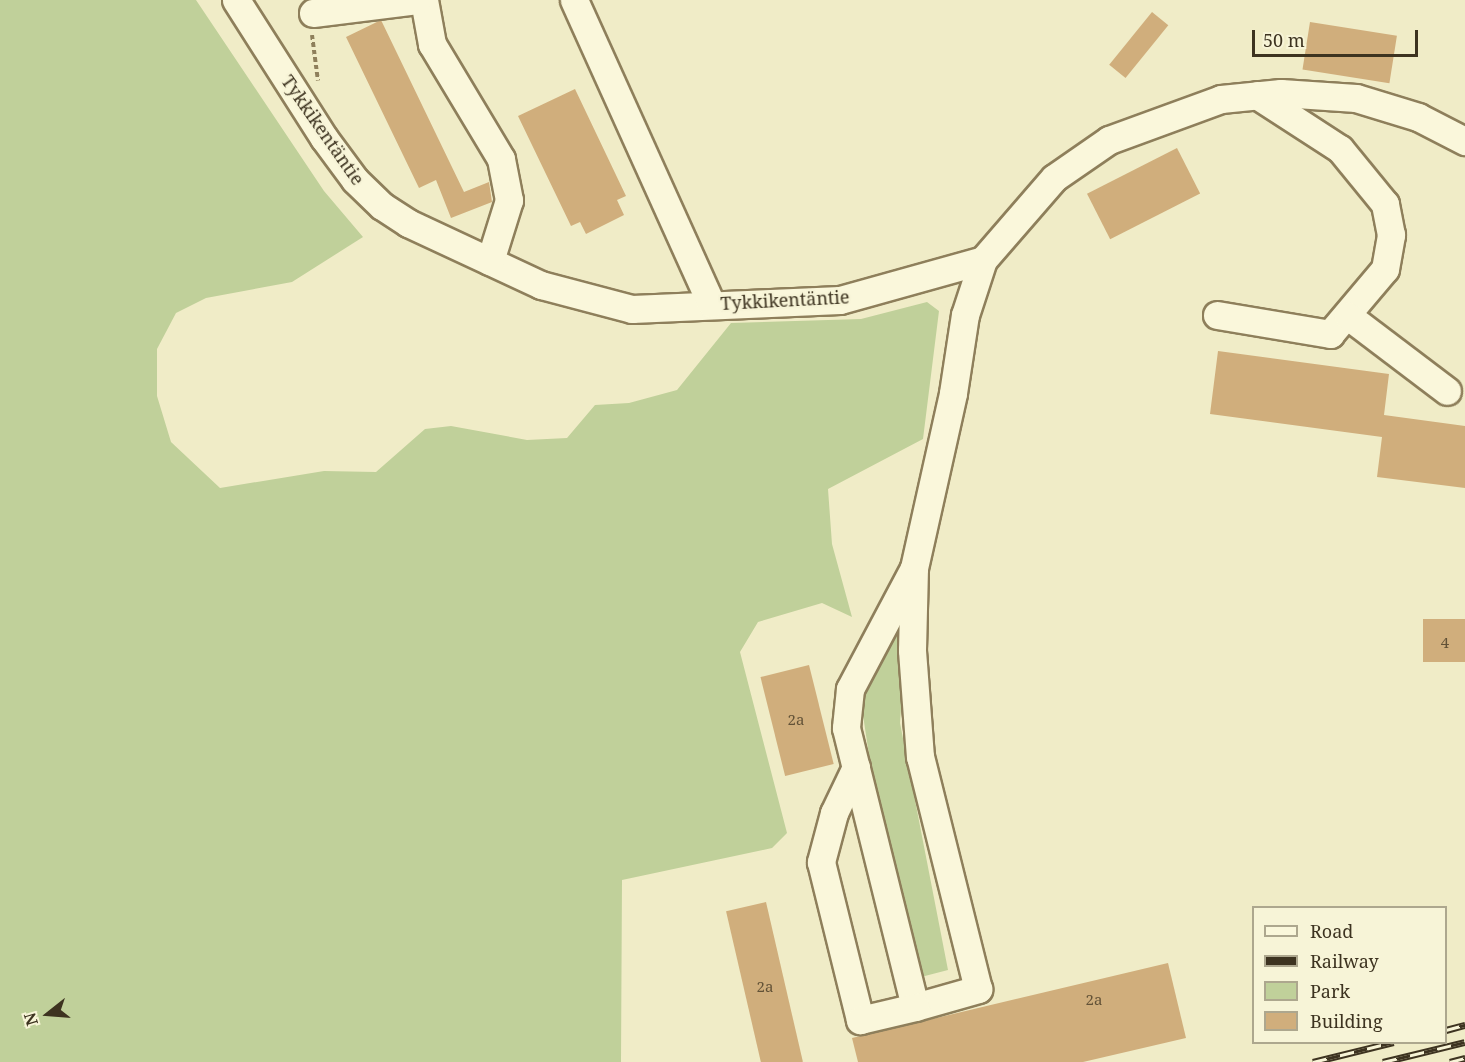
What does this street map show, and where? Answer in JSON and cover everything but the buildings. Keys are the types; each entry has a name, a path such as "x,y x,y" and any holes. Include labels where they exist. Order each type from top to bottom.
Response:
{"street":[{"name":"Tykkikentäntie","path":"236,0 300,101 355,180 382,206 408,223 541,285 632,309 840,300 982,260"},
{"path":"313,13 417,0"},
{"path":"424,0 432,44 501,159 509,200 490,261"},
{"path":"574,0 711,304"},
{"path":"1217,315 1330,334 1348,316 1385,269 1391,235 1385,204 1340,149 1257,95"},
{"path":"856,767 834,813 820,862 860,1020 978,989 920,757 912,650 914,568 954,393 965,315 982,260 1054,178 1109,140 1173,114 1221,99 1257,95 1356,98 1418,117 1465,141"},
{"path":"1348,316 1447,391"},
{"path":"914,568 850,689 846,728 915,1007"}],"path":[{"path":"300,101 319,89 313,13"}],"green space":[{"path":"0,0 196,0 324,191 363,237 292,282 206,298 176,313 157,349 157,396 171,442 220,488 324,471 376,472 425,429 451,426 527,440 567,438 595,405 629,403 677,390 731,323 861,319 927,302 939,311 923,439 828,489 832,544 852,617 822,603 758,622 740,652 787,833 772,848 622,880 621,1062 0,1062"},
{"path":"897,622 903,676 900,723 948,970 921,977 871,768 861,702"}],"railway":[{"path":"1447,1030 1465,1025"},
{"path":"1383,1062 1465,1042"},
{"path":"1313,1062 1386,1044"},
{"path":"1450,1062 1465,1058"}]}
